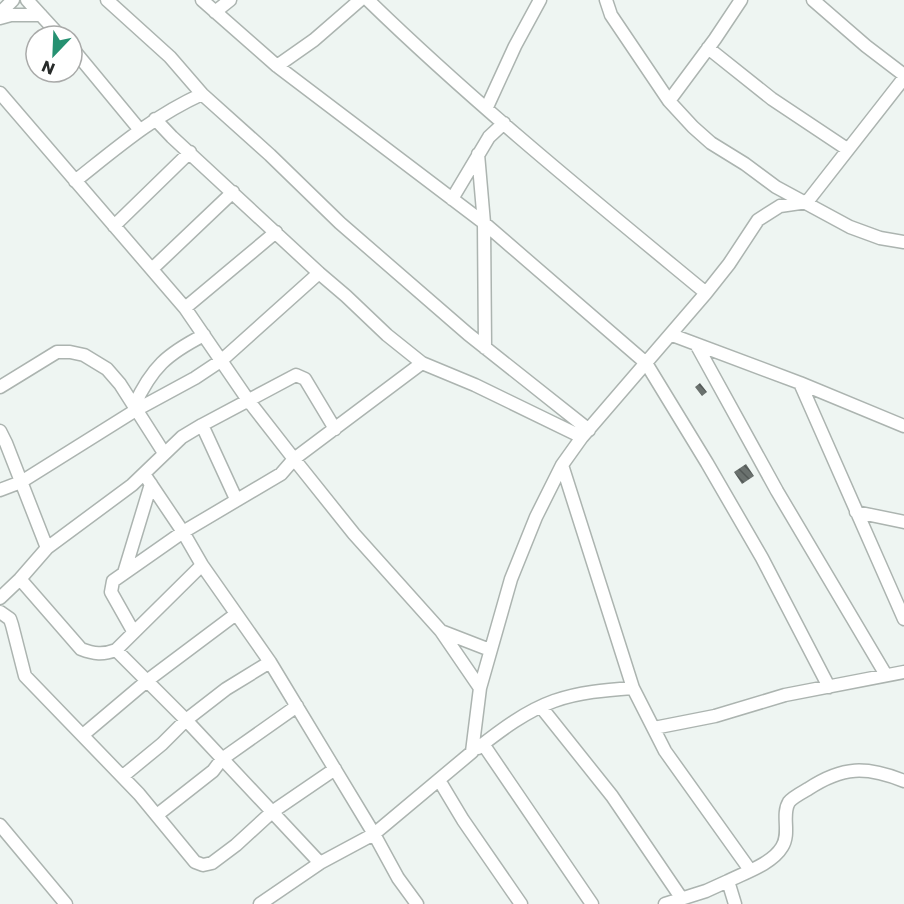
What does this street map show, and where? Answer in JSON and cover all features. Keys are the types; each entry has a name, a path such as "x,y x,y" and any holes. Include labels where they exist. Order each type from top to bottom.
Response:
{"street":[{"path":"0,13 13,0"},
{"path":"27,0 49,24"},
{"path":"107,0 170,57 202,94 270,155 340,223 586,434"},
{"path":"202,0 277,66 484,223 646,363 707,462 762,558 829,687"},
{"path":"215,12 230,0"},
{"path":"277,66 314,40 360,0"},
{"path":"368,0 431,61 558,171 706,293"},
{"path":"489,137 490,111 515,46 540,0"},
{"path":"606,0 611,15 669,101 711,143 776,187 849,227 880,238 904,242"},
{"path":"669,101 741,0"},
{"path":"592,904 478,748 480,688 512,579 536,517 562,465 706,293 729,264 758,220 780,206 807,202 904,76 813,0"},
{"path":"0,18 11,15 41,15"},
{"path":"708,48 772,99 847,149"},
{"path":"84,63 139,129"},
{"path":"0,93 185,308 248,400 354,534 441,631 480,688"},
{"path":"75,181 139,129 202,94"},
{"path":"155,119 319,273 387,335 422,363 586,434"},
{"path":"452,199 489,137 504,123"},
{"path":"114,226 190,152"},
{"path":"478,154 484,223 485,348"},
{"path":"152,269 233,192"},
{"path":"185,308 276,232"},
{"path":"0,490 21,482 135,408 195,378 222,360 319,273"},
{"path":"135,408 148,378 164,361 176,350 204,335"},
{"path":"672,335 800,383 904,426"},
{"path":"696,344 777,491 886,675"},
{"path":"0,387 57,352 84,355 107,369 120,384 164,453"},
{"path":"133,631 111,592 113,581 183,532 281,474 294,459 422,363"},
{"path":"124,573 147,479 164,453 182,437 296,375 301,376 335,429"},
{"path":"800,383 904,619"},
{"path":"202,425 236,499"},
{"path":"0,431 47,548"},
{"path":"562,465 633,688 666,751 750,870"},
{"path":"147,479 202,565 270,662 413,903"},
{"path":"0,598 47,548 132,485 147,479"},
{"path":"856,512 904,522"},
{"path":"20,579 81,649 94,654 105,654 116,650 202,565"},
{"path":"0,612 10,620 12,625 25,676 123,776 195,862 202,865 212,863 236,845 272,812 335,769"},
{"path":"84,734 148,680 236,614"},
{"path":"441,631 490,650"},
{"path":"116,650 148,680 320,863"},
{"path":"123,776 162,744 186,720 226,689 270,662"},
{"path":"654,728 715,716 785,695 904,672"},
{"path":"260,904 320,863 374,834 478,748 514,722 553,701 595,691 633,688"},
{"path":"157,815 213,771 222,759 297,706"},
{"path":"541,707 612,796 682,898"},
{"path":"665,904 706,891 768,861 782,848 787,834 786,813 790,802 821,780 842,771 861,770 882,772 904,781"},
{"path":"439,780 463,820 521,904"},
{"path":"0,825 66,904"},
{"path":"728,881 735,904"}],"building":[{"path":"700,383 707,392 702,396 695,387"},
{"path":"746,464 754,476 742,484 734,472"}]}
